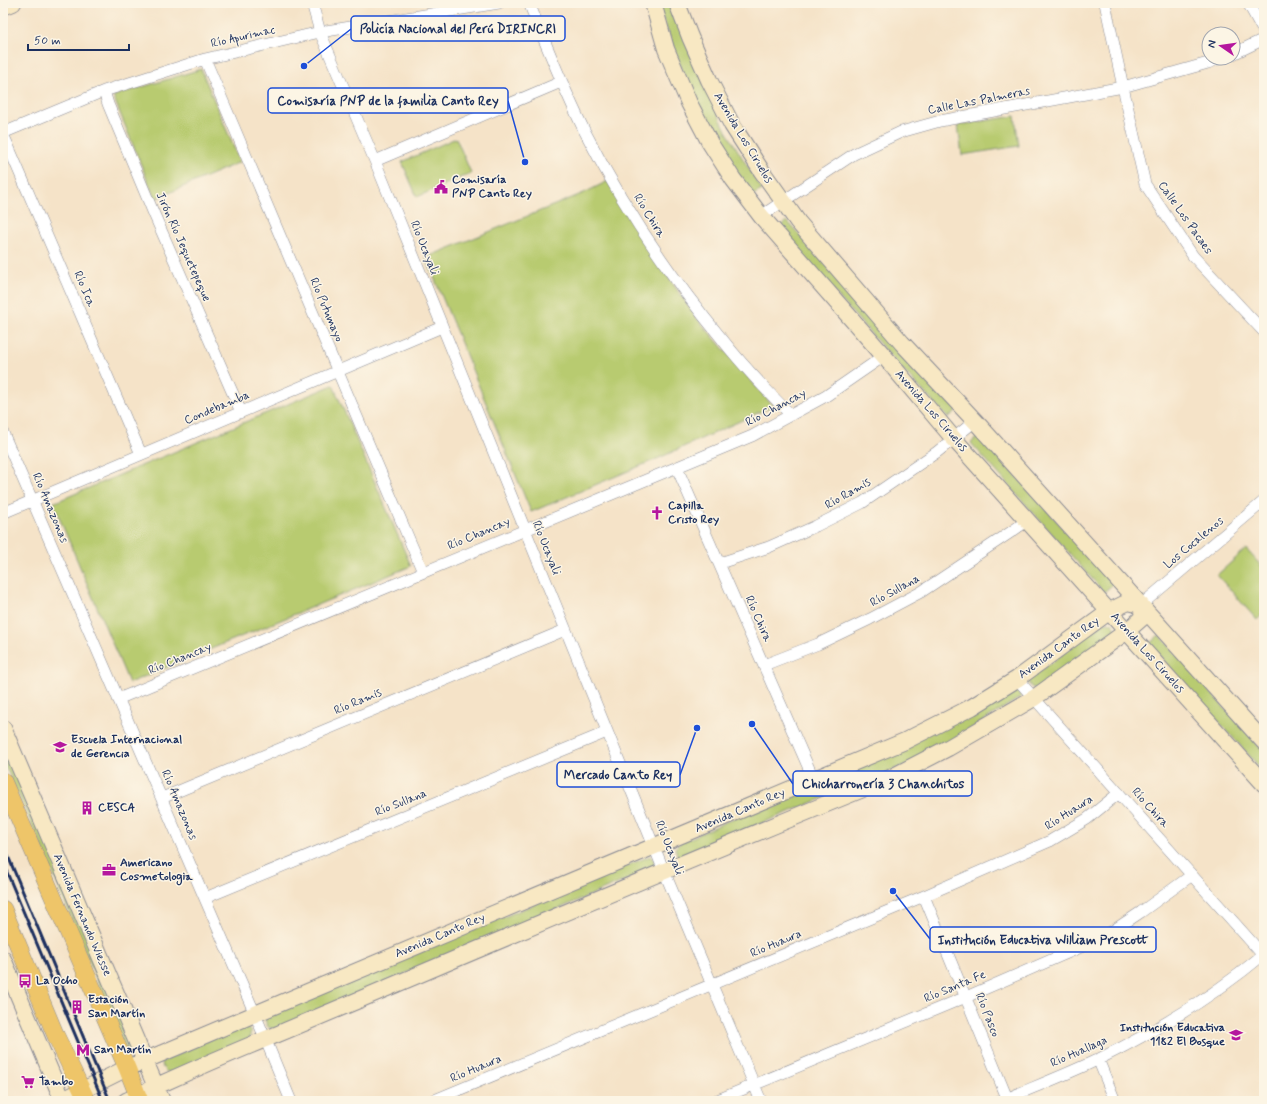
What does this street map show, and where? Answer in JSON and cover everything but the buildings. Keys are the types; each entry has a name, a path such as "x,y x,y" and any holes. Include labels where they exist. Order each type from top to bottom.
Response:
{"main road":[{"path":"3,7 13,3"},
{"name":"Avenida Los Ciruelos","path":"653,3 666,49 689,103 710,142 733,178 761,216 884,356 954,439 1264,784"},
{"name":"Avenida Los Ciruelos","path":"678,3 690,37 709,80 732,125 761,170 798,222 902,342 1141,604 1264,742"},
{"name":"Avenida Canto Rey","path":"63,1101 84,1096 127,1068 881,752 972,707 1017,679 1110,611 1128,602 1141,604"},
{"path":"134,1099 156,1086 266,1039 664,871 890,778 948,748 1034,698 1127,631 1143,617 1141,604"},
{"name":"Avenida Fernando Wiesse","path":"3,728 162,1101"},
{"name":"Avenida Fernando Wiesse","path":"3,781 127,1068 134,1099"},
{"path":"3,909 56,1036 84,1096"},
{"path":"3,959 63,1101"}],"street":[{"name":"Río Ucayali","path":"312,3 320,32 375,162 664,871 761,1101"},
{"name":"Río Apurimac","path":"3,134 104,91 205,59 320,32 500,3"},
{"name":"Río Chira","path":"529,3 561,82 583,128 607,173 633,216 661,259 722,340 791,415"},
{"name":"Calle Los Pacaes","path":"1105,3 1122,87 1145,184 1193,256 1264,332"},
{"path":"1248,3 1264,32"},
{"path":"1241,50 1264,39"},
{"name":"Río Putumayo","path":"205,59 423,572"},
{"name":"Calle Las Palmeras","path":"761,216 854,154 901,132 940,121 1122,87 1201,65"},
{"path":"375,162 561,82"},
{"name":"Jirón Río Jequetepeque","path":"104,91 154,214 241,412"},
{"name":"Río Ica","path":"3,134 141,454"},
{"name":"Condebamba","path":"3,513 442,327"},
{"name":"Río Chancay","path":"118,699 752,436 826,396 884,356"},
{"name":"Río Ramis","path":"720,563 769,547 816,526 862,502 938,452 975,421"},
{"name":"Río Amazonas","path":"3,433 266,1039 291,1101"},
{"name":"Río Chira","path":"677,468 814,780"},
{"name":"Los Cocalenos","path":"1141,604 1264,500"},
{"name":"Río Sullana","path":"764,665 844,632 915,595 1028,520"},
{"name":"Río Ramis","path":"162,798 566,630"},
{"name":"Río Chira","path":"1017,679 1264,954"},
{"name":"Río Sullana","path":"205,898 607,732"},
{"name":"Río Huaura","path":"432,1101 924,896 1050,841 1086,819 1119,794"},
{"name":"Río Santa Fe","path":"715,1101 966,997 1081,947 1111,932 1192,875"},
{"name":"Río Pasco","path":"924,896 966,997 1004,1100"},
{"name":"Río Huallaga","path":"1004,1100 1098,1059 1186,1012 1232,980 1264,954"},
{"path":"1098,1059 1115,1101"}],"green space":[{"path":"657,3 672,3 705,85 726,131 762,190 751,196 723,154 690,90"},
{"path":"201,69 240,162 155,199 113,96"},
{"path":"1015,116 1019,146 962,155 958,125"},
{"path":"456,138 471,173 417,197 402,162"},
{"path":"608,181 666,274 696,317 773,406 659,458 531,512 426,258 584,193"},
{"path":"787,221 958,409 948,418 895,361 778,228"},
{"path":"333,385 411,566 129,683 53,503"},
{"path":"980,435 1113,584 1104,592 971,443"},
{"path":"1246,549 1264,569 1264,613 1257,620 1217,575"},
{"path":"1105,622 1112,623 1116,629 1037,689 1031,687 1027,681"},
{"path":"1159,635 1264,752 1264,772 1149,644"},
{"path":"1017,689 1021,697 927,756 678,857 675,848 680,843 1011,690"},
{"path":"3,730 137,1048 127,1053 43,849 3,761"},
{"path":"650,856 654,860 655,868 274,1029 268,1027 265,1020 267,1016"},
{"path":"238,1026 246,1027 251,1032 249,1040 172,1072 167,1072 163,1068 162,1062"}],"railway":[{"path":"3,844 110,1101"},
{"path":"3,863 103,1101"}],"place":[{"name":"Policía Nacional del Perú DIRINCRI","path":"304,66"},
{"name":"Comisaría PNP de la familia Canto Rey","path":"525,162"},
{"name":"Comisaría PNP Canto Rey","path":"441,187"},
{"name":"Capilla Cristo Rey","path":"657,513"},
{"name":"Chicharronería 3 Chanchitos","path":"752,724"},
{"name":"Mercado Canto Rey","path":"697,728"},
{"name":"Escuela Internacional de Gerencia","path":"60,747"},
{"name":"CESCA","path":"87,808"},
{"name":"Americano Cosmetologia","path":"109,870"},
{"name":"Institución Educativa William Prescott","path":"893,891"},
{"name":"La Ocho","path":"25,981"},
{"name":"Estación San Martín","path":"77,1007"},
{"name":"Institución Educativa 1182 El Bosque","path":"1236,1035"},
{"name":"San Martín","path":"83,1050"},
{"name":"Tambo","path":"28,1082"}]}
